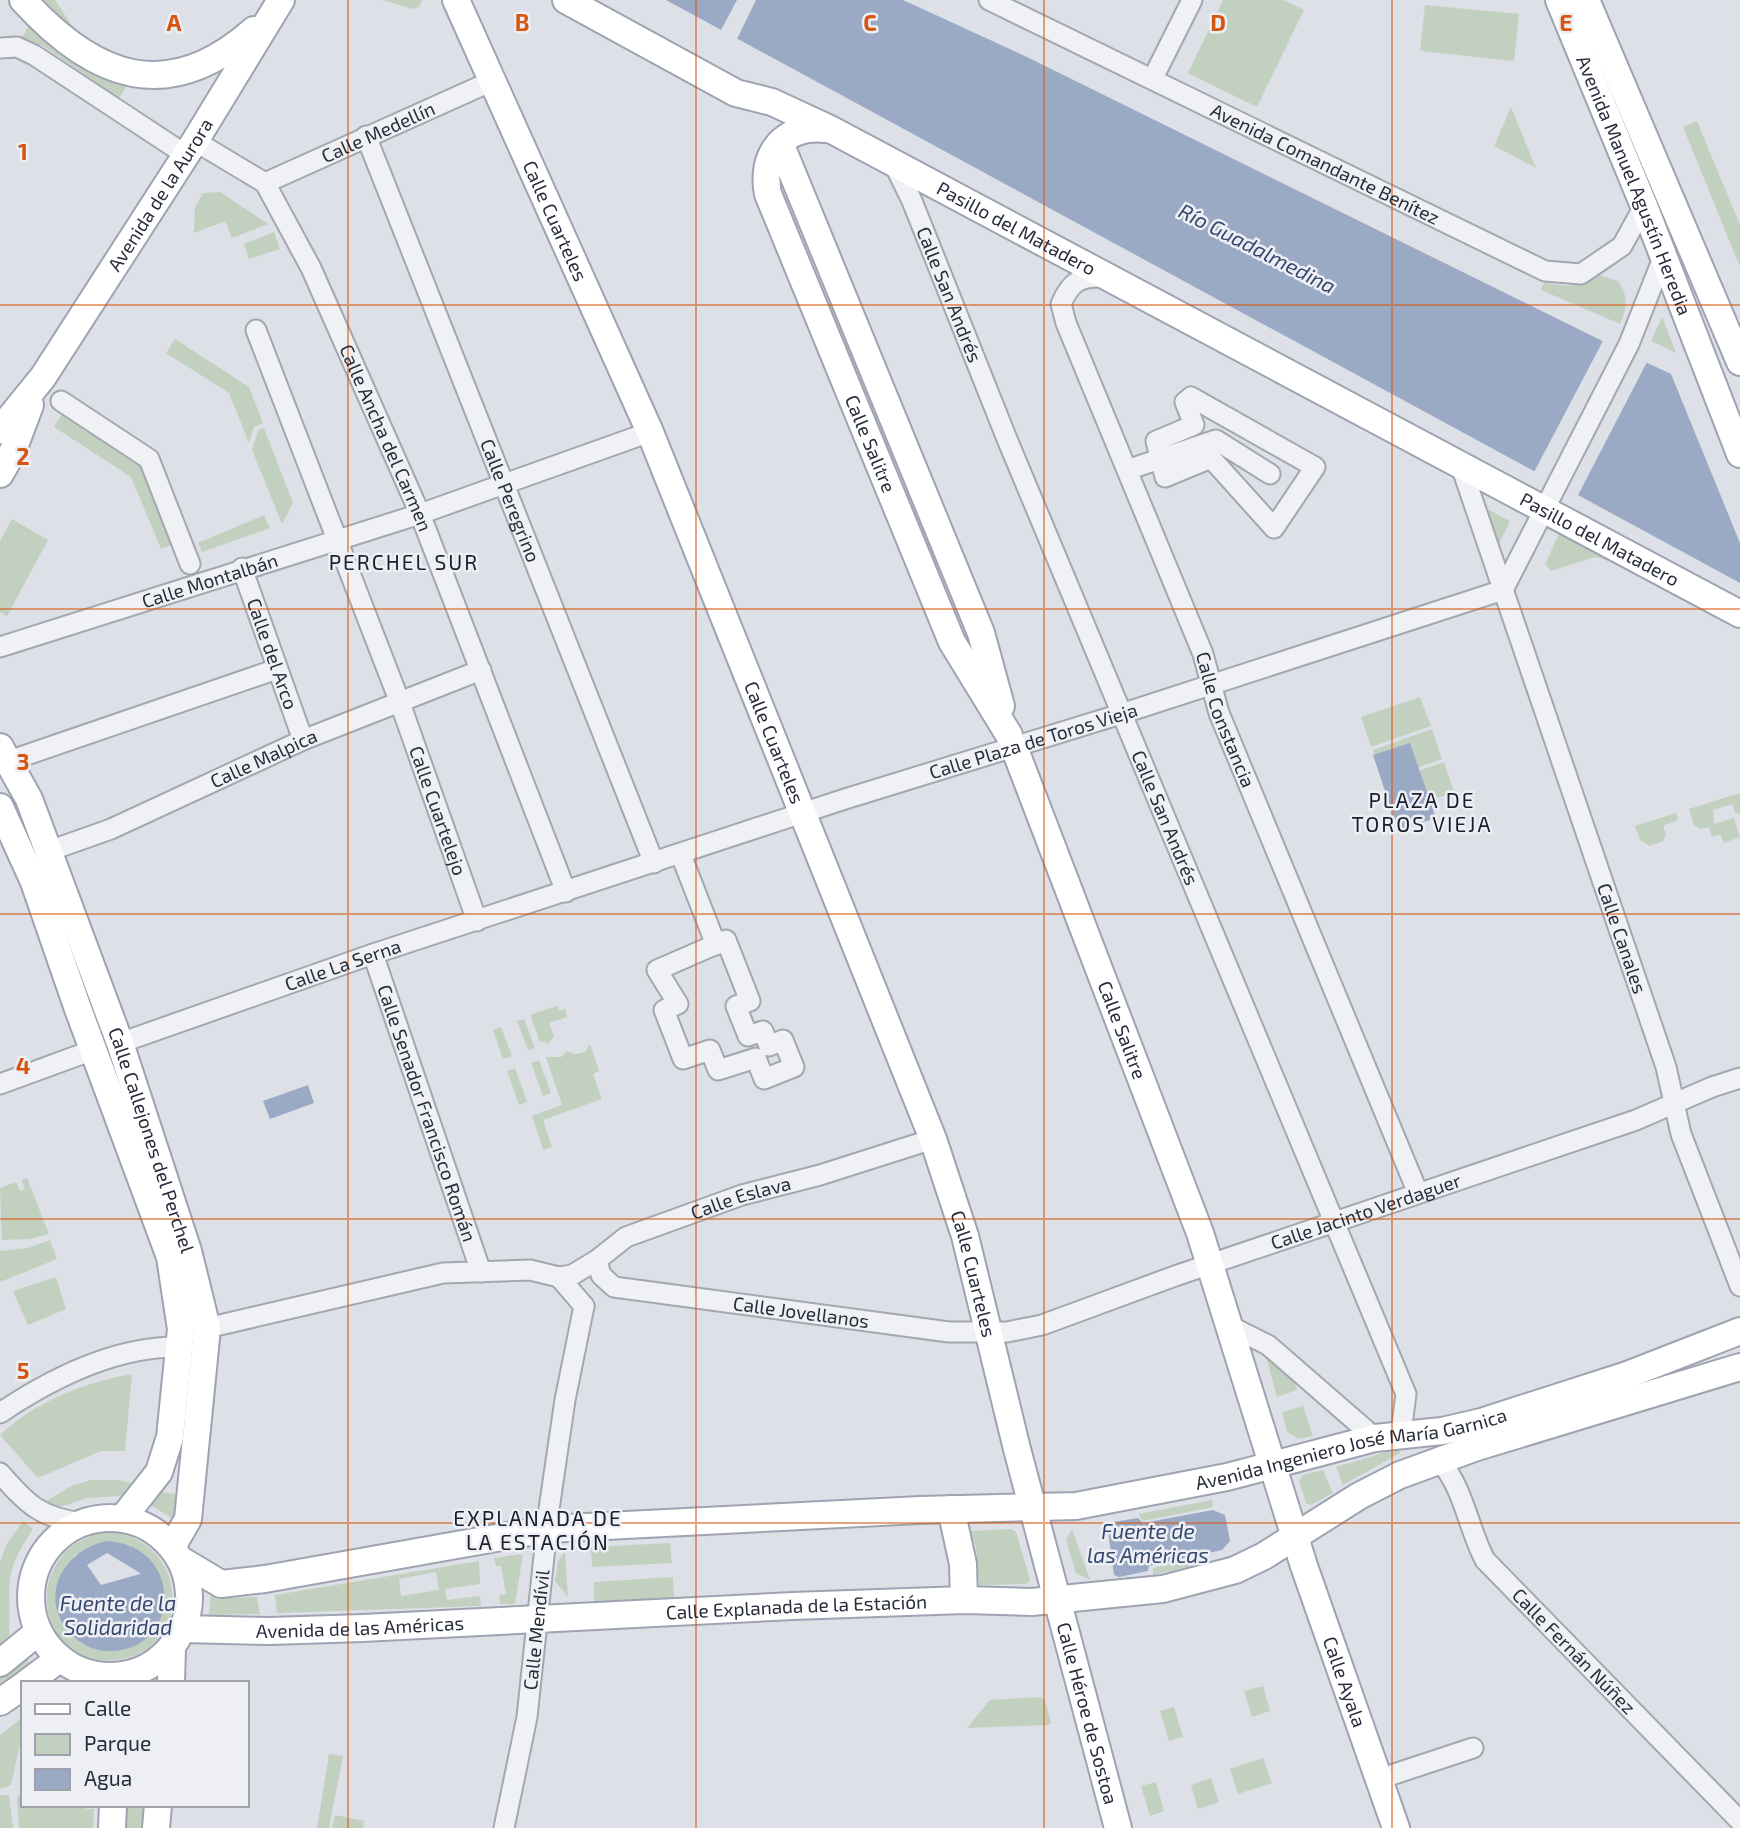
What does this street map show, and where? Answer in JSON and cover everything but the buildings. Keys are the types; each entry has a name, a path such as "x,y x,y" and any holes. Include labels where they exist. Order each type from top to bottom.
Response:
{"main road":[{"path":"23,0 84,52 122,72 142,76 179,74 201,68 232,49 276,8"},
{"name":"Calle Cuarteles","path":"456,0 650,432 805,812 933,1139 965,1236 1033,1508 1059,1599"},
{"name":"Pasillo del Matadero","path":"566,0 736,93 772,102 830,129 1461,466 1546,504 1740,614"},
{"name":"Avenida Manuel Agustín Heredia","path":"1559,0 1644,206 1706,372 1740,454"},
{"name":"Avenida Manuel Agustín Heredia","path":"1586,0 1740,362"},
{"name":"Avenida de la Aurora","path":"0,430 37,386 190,148 276,8"},
{"name":"Calle Salitre","path":"830,129 800,129 779,143 766,178 772,204 952,642 1012,741 1210,1265 1274,1464"},
{"name":"Avenida de la Aurora","path":"0,474 12,453 37,386"},
{"name":"Calle Callejones del Perchel","path":"4,754 29,799 120,1043 188,1251 207,1328 188,1520 176,1554"},
{"name":"Calle Callejones del Perchel","path":"0,807 34,882 170,1257 181,1329 170,1437 159,1472 122,1519"},
{"name":"Avenida Ingeniero José María Garnica","path":"951,1509 1076,1506 1227,1477 1386,1437 1441,1431 1481,1422 1627,1376 1740,1331"},
{"name":"Avenida Ingeniero José María Garnica","path":"1059,1599 1163,1589 1235,1570 1296,1537 1384,1482 1439,1460 1740,1367"},
{"name":"Calle Ayala","path":"1274,1464 1296,1537 1396,1828"},
{"path":"177,1638 141,1671 102,1680 82,1672 59,1659 38,1632 31,1598 38,1563 57,1539 83,1523 122,1519 150,1529 176,1554 221,1584 265,1579 547,1529 951,1509 963,1564 964,1600"},
{"path":"171,1681 177,1638 189,1588 176,1554"},
{"name":"Calle Explanada de la Estación","path":"536,1618 964,1600 1059,1599"},
{"name":"Calle Héroe de Sostoa","path":"1059,1599 1118,1828"},
{"name":"Avenida de las Américas","path":"177,1638 536,1618"},
{"path":"0,1663 38,1632"},
{"path":"29,1681 59,1659"},
{"path":"0,1702 21,1687"},
{"path":"112,1828 113,1807"},
{"path":"156,1828 158,1807"}],"street":[{"name":"Avenida Comandante Benítez","path":"989,0 1153,78 1357,182 1545,271 1581,274 1622,246 1644,206"},
{"path":"1153,78 1192,0"},
{"path":"0,48 18,47 34,55 190,148 265,183"},
{"name":"Calle Medellín","path":"265,183 492,81"},
{"name":"Calle Peregrino","path":"366,136 654,863"},
{"name":"Calle San Andrés","path":"893,162 912,201 1012,451 1124,713 1406,1394 1402,1425 1386,1437"},
{"name":"Calle Ancha del Carmen","path":"265,183 311,268 420,514 566,892"},
{"path":"1503,590 1629,344 1663,258"},
{"name":"Calle Constancia","path":"1109,277 1083,276 1070,285 1061,304 1203,654 1219,713 1418,1193"},
{"name":"Calle Cuartelejo","path":"256,330 400,700 477,921"},
{"path":"1191,397 1315,467 1274,528 1210,458 1165,477 1161,461 1156,441 1194,425 1185,402 1191,397"},
{"path":"61,401 149,459 190,564"},
{"name":"Calle Montalbán","path":"0,647 242,568 420,514 650,432"},
{"path":"1128,470 1161,461 1216,440 1270,474"},
{"path":"1461,466 1503,590"},
{"name":"Calle del Arco","path":"242,568 303,740"},
{"name":"Calle Plaza de Toros Vieja","path":"566,892 1012,741 1124,713 1503,590"},
{"name":"Calle Canales","path":"1503,590 1665,1067 1681,1134 1740,1286"},
{"path":"4,754 82,736 277,669"},
{"name":"Calle Malpica","path":"49,851 111,829 303,740 481,670"},
{"path":"681,855 716,945"},
{"name":"Calle La Serna","path":"120,1043 373,954 566,892"},
{"path":"726,940 750,1001 736,1006 748,1037 763,1031 769,1046 783,1040 794,1067 764,1079 756,1058 718,1070 710,1050 683,1059 664,1010 678,1004 657,970 716,945 726,940"},
{"name":"Calle Senador Francisco Román","path":"373,954 481,1272"},
{"path":"0,1084 93,1050"},
{"name":"Calle Jacinto Verdaguer","path":"990,1335 1042,1325 1418,1193 1636,1120 1740,1079"},
{"name":"Calle Eslava","path":"559,1277 572,1275 597,1260 626,1237 639,1232 742,1195 820,1175 933,1139"},
{"path":"207,1328 443,1273 530,1270 559,1277 584,1306 614,1287 600,1275 597,1260"},
{"name":"Calle Jovellanos","path":"614,1287 948,1332 990,1335"},
{"name":"Calle Mendívil","path":"504,1828 527,1717 547,1529 565,1400 584,1306"},
{"path":"1230,1326 1268,1345 1386,1437"},
{"path":"0,1413 34,1390 86,1367 137,1350 180,1347"},
{"name":"Calle Fernán Núñez","path":"1439,1460 1453,1478 1474,1539 1485,1560 1740,1821"},
{"path":"0,1473 25,1501 44,1515 83,1523"},
{"path":"1379,1779 1474,1748"}],"green space":[{"path":"39,0 55,0 72,26"},
{"path":"383,0 422,0 419,7 413,9"},
{"path":"1223,0 1283,0 1304,10 1257,107 1188,73"},
{"path":"1425,5 1519,14 1514,61 1420,51"},
{"path":"31,23 129,82 119,98 43,46 22,37"},
{"path":"1511,107 1536,168 1494,146"},
{"path":"1697,121 1740,225 1740,267 1683,127"},
{"path":"220,192 268,224 232,238 225,221 194,233 195,207 203,193"},
{"path":"274,232 280,249 249,259 244,244"},
{"path":"1598,275 1618,281 1624,292 1625,307 1620,324 1541,290 1544,283 1568,286"},
{"path":"826,295 897,462 888,466 816,299"},
{"path":"1662,317 1676,353 1651,341"},
{"path":"175,339 249,387 263,423 254,427 249,443 229,393 166,353"},
{"path":"63,412 145,466 178,542 161,549 131,477 54,427"},
{"path":"264,428 293,503 282,524 252,450 258,430"},
{"path":"907,483 941,565 932,569 897,487"},
{"path":"1489,510 1510,521 1499,544 1487,512"},
{"path":"264,515 270,528 202,552 198,543"},
{"path":"12,519 48,540 7,616 0,612 0,541"},
{"path":"1559,534 1582,541 1616,563 1595,557 1551,571 1545,564"},
{"path":"1420,697 1431,726 1371,747 1361,717"},
{"path":"1432,729 1442,759 1383,780 1373,750"},
{"path":"1444,762 1454,792 1395,813 1384,783"},
{"path":"1740,793 1740,815 1735,812 1732,804 1713,810 1714,824 1734,818 1740,837 1724,843 1720,834 1712,837 1709,827 1701,829 1694,825 1689,809"},
{"path":"1676,813 1678,820 1663,826 1666,835 1663,841 1650,846 1640,840 1635,826"},
{"path":"557,1006 559,1010 565,1009 567,1017 549,1023 554,1036 547,1045 545,1041 540,1042 530,1015"},
{"path":"524,1019 535,1048 528,1050 517,1021"},
{"path":"501,1027 512,1056 503,1059 493,1030"},
{"path":"590,1044 599,1071 593,1074 602,1099 543,1120 552,1147 543,1150 532,1116 562,1105 546,1057 561,1057 567,1051 575,1054 585,1052"},
{"path":"539,1060 551,1093 543,1096 531,1063"},
{"path":"515,1068 527,1102 519,1105 507,1071"},
{"path":"27,1178 49,1234 29,1239 2,1240 0,1188 16,1182 20,1191 25,1190 22,1180"},
{"path":"50,1240 57,1259 0,1282 0,1251 28,1248"},
{"path":"56,1277 66,1309 28,1325 13,1291"},
{"path":"1270,1357 1291,1371 1297,1390 1277,1397 1267,1360"},
{"path":"132,1374 125,1451 101,1451 38,1478 0,1435 29,1413 62,1395 96,1382"},
{"path":"1303,1406 1313,1436 1298,1439 1287,1432 1282,1412"},
{"path":"1399,1448 1400,1453 1343,1485 1336,1467"},
{"path":"1323,1470 1333,1493 1311,1505 1306,1503 1299,1481 1303,1475"},
{"path":"91,1480 119,1480 140,1485 123,1496 87,1498 54,1509 40,1505 71,1486"},
{"path":"162,1492 180,1495 176,1521 151,1505"},
{"path":"1212,1500 1213,1507 1143,1521 1138,1514"},
{"path":"23,1521 33,1529 12,1571 9,1636 0,1645 0,1562 6,1545"},
{"path":"1011,1529 1016,1532 1030,1580 1027,1584 979,1585 976,1547 970,1531"},
{"path":"1072,1529 1090,1580 1076,1573 1066,1540"},
{"path":"106,1532 134,1538 154,1552 167,1572 172,1594 170,1617 160,1637 142,1652 116,1660 88,1658 67,1646 54,1628 47,1605 49,1582 59,1560 78,1542","holes":["131,1545 162,1615 128,1648 73,1555"]},
{"path":"670,1543 672,1563 592,1567 591,1547"},
{"path":"565,1552 568,1597 555,1581 558,1561"},
{"path":"523,1554 515,1604 500,1604 499,1595 506,1594 501,1566 496,1566 494,1558"},
{"path":"1190,1560 1192,1566 1153,1575 1153,1568"},
{"path":"479,1561 480,1584 445,1589 447,1600 480,1596 481,1606 277,1613 275,1595","holes":["436,1572 439,1590 401,1596 399,1579"]},
{"path":"673,1577 674,1598 594,1602 594,1582"},
{"path":"211,1593 233,1598 257,1597 260,1614 209,1615"},
{"path":"26,1658 31,1664 0,1685 0,1678"},
{"path":"1263,1686 1270,1711 1252,1717 1244,1691"},
{"path":"1041,1697 1045,1700 1051,1723 1048,1725 967,1728 990,1700"},
{"path":"1174,1707 1183,1737 1169,1741 1160,1711"},
{"path":"21,1719 21,1740 11,1785 0,1789 0,1735"},
{"path":"329,1754 343,1756 329,1828 317,1828"},
{"path":"1263,1758 1272,1783 1238,1794 1230,1769"},
{"path":"1211,1778 1219,1802 1198,1809 1191,1785"},
{"path":"1156,1782 1164,1811 1150,1816 1141,1786"},
{"path":"21,1793 21,1807 94,1809 93,1828 19,1828 17,1797"},
{"path":"0,1795 9,1795 13,1828 0,1828"},
{"path":"125,1807 144,1807 141,1828 124,1828"},
{"path":"335,1815 364,1821 363,1828 332,1828"}],"water":[{"name":"Río Guadalmedina","path":"666,0 903,0 1027,57 1647,363 1740,405 1740,583"},
{"path":"1410,743 1436,818 1398,830 1373,755"},
{"path":"308,1085 314,1103 270,1119 263,1101"},
{"name":"Fuente de las Américas","path":"1213,1510 1225,1515 1230,1541 1222,1550 1149,1566 1148,1571 1119,1577 1114,1575 1107,1523 1138,1518 1143,1523"},
{"name":"Fuente de la Solidaridad","path":"107,1541 133,1547 151,1561 161,1579 164,1599 161,1618 150,1635 132,1647 108,1651 92,1648 74,1637 60,1619 56,1590 60,1576 78,1554","holes":["107,1553 140,1573 101,1585 87,1565"]}],"pier":[{"path":"737,0 756,0 736,41 720,32"},
{"path":"1605,337 1648,360 1576,499 1532,476"},
{"path":"1669,369 1740,401 1740,543"}],"district":[{"name":"PERCHEL SUR","path":"404,563"},
{"name":"PLAZA DE TOROS VIEJA","path":"1422,813"},
{"name":"EXPLANADA DE LA ESTACIÓN","path":"538,1531"}]}
